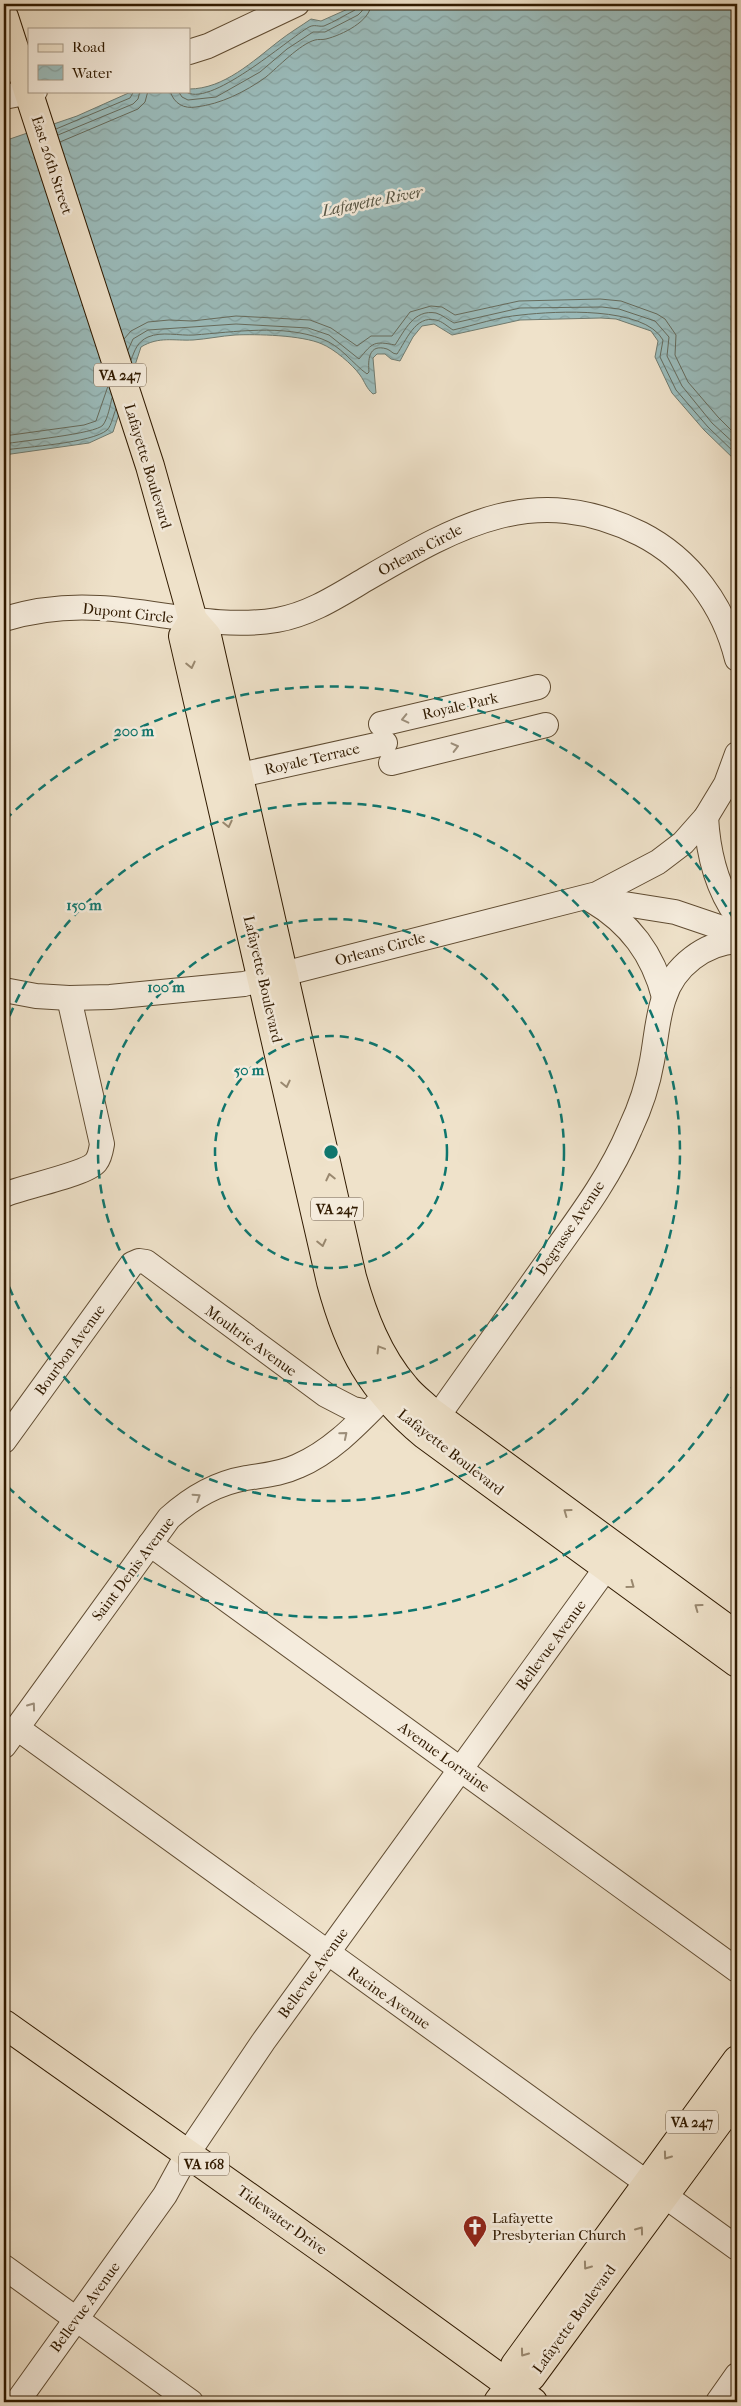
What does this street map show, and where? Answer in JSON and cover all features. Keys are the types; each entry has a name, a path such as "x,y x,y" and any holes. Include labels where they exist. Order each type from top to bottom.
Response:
{"main road":[{"name":"East 26th Street","path":"4,17 22,93 37,119 91,285"},
{"name":"Lafayette Boulevard","path":"91,285 150,466 192,620 207,636 228,778 273,977 361,1310 372,1334 384,1396 431,1426 613,1559 737,1663"},
{"name":"Lafayette Boulevard","path":"613,1559 737,1636"},
{"name":"Tidewater Drive","path":"4,2024 188,2153 504,2394 533,2402"},
{"name":"Lafayette Boulevard","path":"504,2394 531,2377 656,2190 737,2060"},
{"name":"Lafayette Boulevard","path":"656,2190 737,2097"}],"street":[{"path":"190,52 208,46 296,4"},
{"name":"Orleans Circle","path":"192,620 254,623 279,620 304,613 332,600 418,549 455,530 496,516 551,510 600,518 625,526 672,554 691,572 707,592 723,619 737,659"},
{"name":"Dupont Circle","path":"4,619 21,614 68,607 100,608 192,620"},
{"name":"Royale Park","path":"386,744 538,687"},
{"path":"386,744 546,725"},
{"name":"Royale Terrace","path":"228,778 386,744"},
{"name":"Orleans Circle","path":"273,977 585,897 625,881 658,862 683,843 706,817 726,784 737,754"},
{"path":"706,817 712,863 720,887 737,916"},
{"path":"585,897 675,912 737,933"},
{"name":"Degrasse Avenue","path":"585,897 612,914 640,942 658,976 664,997"},
{"name":"Degrasse Avenue","path":"431,1426 590,1202 618,1157 644,1093 652,1063 664,997 682,967 710,946 737,941"},
{"path":"4,990 36,996 69,998 204,989 273,977"},
{"path":"4,1195 82,1172 96,1162 100,1154 102,1144 69,998"},
{"name":"Moultrie Avenue","path":"139,1262 146,1262 326,1395 353,1409 384,1396"},
{"name":"Bourbon Avenue","path":"4,1441 132,1264 139,1262"},
{"name":"Saint Denis Avenue","path":"10,1737 169,1518 200,1495 222,1484 279,1473 299,1466 320,1454 346,1434 384,1396"},
{"name":"Avenue Lorraine","path":"150,1544 737,1970"},
{"name":"Bellevue Avenue","path":"16,2402 165,2195 188,2153 326,1954 613,1559"},
{"name":"Racine Avenue","path":"10,1737 326,1954 737,2248"},
{"path":"4,2267 75,2320 192,2402"},
{"path":"718,2402 737,2375"}],"water":[{"name":"Lafayette River","path":"359,4 737,4 737,462 704,430 672,393 655,357 658,341 651,331 616,319 601,318 520,320 452,335 434,324 422,326 413,337 400,361 391,359 385,354 377,354 373,358 376,393 373,394 357,371 348,362 332,349 313,341 279,336 230,335 193,340 154,341 141,347 113,432 89,443 4,455 4,141 77,116 131,92 190,92 190,89 202,88 214,84 248,65 311,19 321,21"}],"place":[{"name":"Lafayette Presbyterian Church","path":"475,2248"}]}
